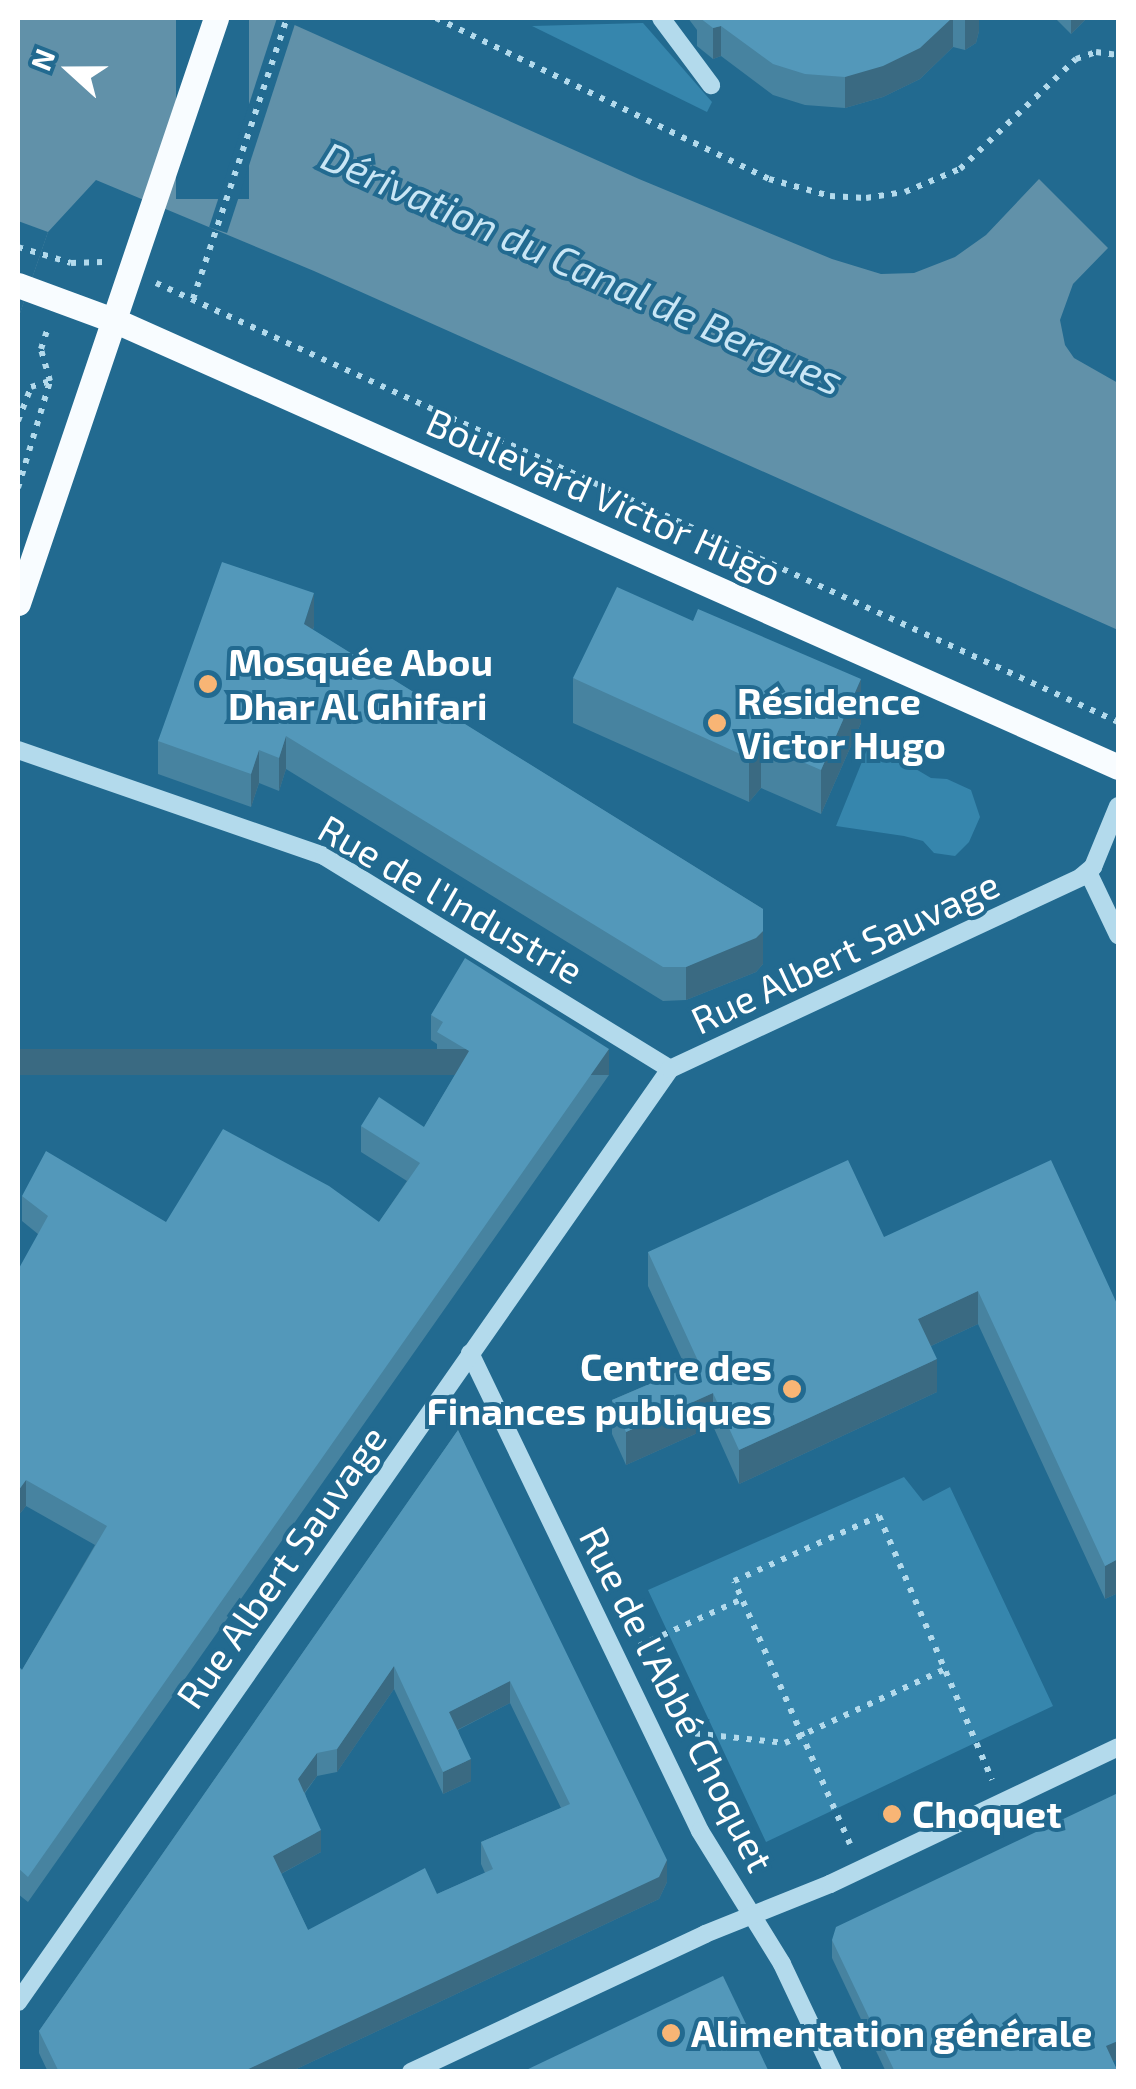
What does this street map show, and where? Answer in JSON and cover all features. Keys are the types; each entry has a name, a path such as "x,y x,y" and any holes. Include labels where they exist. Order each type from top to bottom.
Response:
{"main road":[{"path":"18,602 216,18"},
{"name":"Boulevard Victor Hugo","path":"18,285 116,321 1118,766"}],"street":[{"path":"660,18 711,85"},
{"name":"Rue de l'Industrie","path":"18,750 324,856 670,1069"},
{"path":"1118,806 1088,872 1118,936"},
{"name":"Rue Albert Sauvage","path":"18,2002 670,1069 1088,872"},
{"name":"Rue de l'Abbé Choquet","path":"470,1352 700,1832 782,1964 833,2072"},
{"path":"411,2072 752,1915 861,1870 1118,1748"}],"path":[{"path":"192,298 287,18"},
{"path":"436,18 769,179 830,196 866,198 906,192 960,169 1076,58 1096,52 1118,55"},
{"path":"57,260 71,263"},
{"path":"160,284 1118,722"},
{"path":"18,488 50,381 41,349 58,298"},
{"path":"18,420 31,387 50,381"},
{"path":"861,1870 734,1581 878,1516 1003,1803"},
{"path":"616,1656 742,1599"},
{"path":"658,1742 682,1732 758,1743 785,1742 945,1669"}],"shaded area":[{"path":"643,23 712,102 707,112 532,26"},
{"path":"870,742 931,778 947,779 971,790 980,817 969,842 955,856 934,853 923,841 904,836 836,826"},
{"path":"904,1477 923,1501 950,1487 1053,1706 766,1842 648,1590"}],"water":[{"name":"Dérivation du Canal de Bergues","path":"18,18 279,18 639,179 832,259 881,274 914,273 955,257 986,235 1039,179 1108,248 1073,284 1060,320 1065,345 1074,358 1118,383 1118,630 314,271 96,180 48,232 18,319"}],"pier":[{"path":"176,18 249,18 249,199 176,199"},
{"path":"277,18 295,24 227,233 209,227"},
{"path":"18,221 48,232 18,319"}],"building":[{"path":"700,18 952,18 920,48 883,66 845,77 805,74 773,64 721,26 713,28"},
{"path":"222,562 314,593 304,624 763,909 763,931 756,938 686,967 663,967 286,736 279,758 259,750 251,774 158,741"},
{"path":"617,587 693,621 698,609 861,679 821,770 761,744 749,758 573,678"},
{"path":"465,958 609,1049 28,1877 18,1868 18,1666 22,1670 107,1526 26,1480 18,1491 18,1270 48,1216 22,1196 46,1151 166,1222 223,1129 329,1186 379,1222 420,1163 361,1126 379,1097 424,1127 469,1051 437,1032 443,1022 431,1015"},
{"name":"Centre des Finances publiques","path":"848,1160 884,1237 1051,1160 1118,1306 1118,1559 1105,1566 978,1291 918,1319 937,1359 739,1450 713,1393 626,1432 612,1400 699,1363 648,1252"},
{"path":"458,1430 667,1860 659,1877 242,2072 59,2072 39,2031","holes":["394,1666 443,1772 471,1759 449,1712 510,1681 570,1804 481,1842 493,1869 437,1894 425,1868 308,1930 273,1856 321,1830 298,1779 317,1753 337,1749"]},
{"path":"1118,1793 1118,2041 1106,2046 1118,2072 895,2072 832,1940 836,1927"},
{"path":"723,1976 769,2072 522,2072"}],"place":[{"name":"Mosquée Abou Dhar Al Ghifari","path":"208,684"},
{"name":"Résidence Victor Hugo","path":"717,723"},
{"name":"Centre des Finances publiques","path":"792,1389"},
{"name":"Choquet","path":"892,1814"},
{"name":"Alimentation générale","path":"671,2033"}]}
